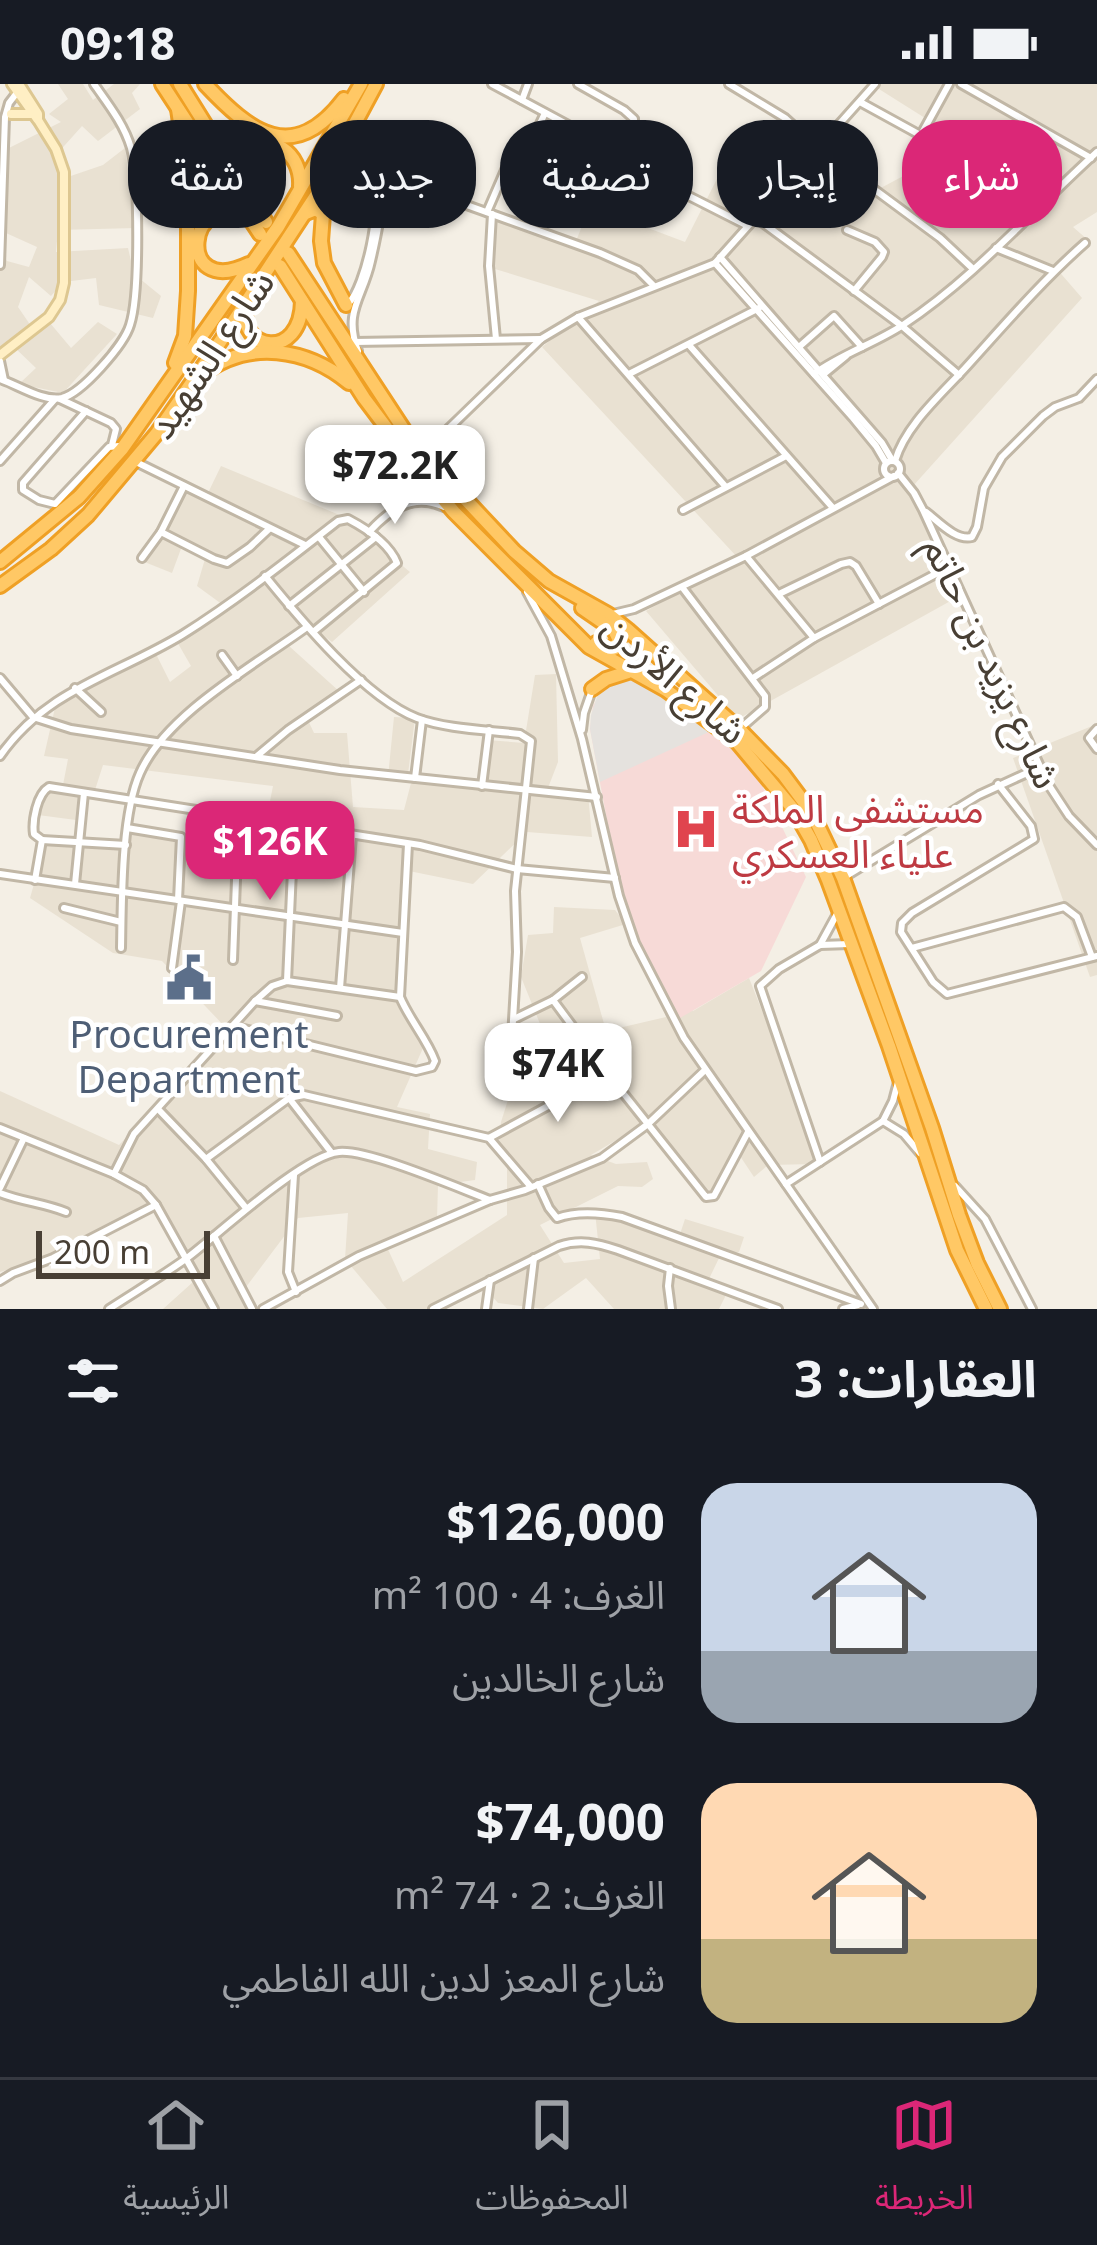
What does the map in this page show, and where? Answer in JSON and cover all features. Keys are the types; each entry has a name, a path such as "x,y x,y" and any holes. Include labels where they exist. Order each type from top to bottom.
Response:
{"highway":[{"path":"162,84 186,120"},
{"path":"179,84 202,120"},
{"path":"205,84 251,127 284,136 322,124 358,84"},
{"name":"شارع الشهيد","path":"0,562 91,485 167,384 296,196 358,84"},
{"name":"شارع الشهيد","path":"356,120 376,84"},
{"path":"167,384 184,341 188,291 188,179 178,109"},
{"path":"286,151 298,165 301,179 296,196"},
{"name":"شارع الشهيد","path":"0,586 76,527 134,460 310,204"},
{"path":"301,218 310,209 322,212 322,256 338,307"},
{"path":"202,228 196,247 204,264 218,271 255,260"},
{"name":"شارع الأردن","path":"288,253 338,307 365,371 406,433 440,472 514,551 549,581 608,614 624,635 652,650 740,730 783,774 812,813 843,878 959,1215 1000,1309"},
{"name":"شارع الأردن","path":"280,266 362,395 454,512 589,647 678,698 722,730 765,773 805,827 839,910 957,1250 986,1309"},
{"path":"255,287 244,322 264,342 283,341 295,332 302,300"},
{"path":"185,392 216,364 242,353 260,352 309,357 362,395"},
{"path":"538,594 605,650 614,649 624,635 563,597 549,581"},
{"path":"592,689 614,675 635,674 634,660 641,651 652,650"}],"street":[{"path":"0,461 57,399 88,380 117,347 127,334 134,307 132,152 94,84"},
{"path":"492,84 558,120"},
{"path":"522,100 527,84"},
{"path":"578,84 633,120"},
{"path":"729,84 787,120"},
{"path":"843,120 875,84"},
{"path":"929,120 949,84"},
{"path":"962,84 1094,155 1062,186"},
{"path":"19,90 38,114 35,117"},
{"path":"0,265 9,118 19,90"},
{"path":"860,102 902,124"},
{"path":"496,339 489,213 506,168 529,147 545,113"},
{"path":"9,118 35,117"},
{"path":"35,117 56,149 64,172 64,283 49,317 0,358 2,380 114,426 117,447"},
{"path":"878,192 972,268"},
{"path":"476,208 600,253 638,270 653,285"},
{"path":"365,371 338,307 356,295 372,228"},
{"path":"440,472 445,432 541,339 578,317 718,260 745,228"},
{"path":"769,228 902,326 959,375"},
{"path":"818,374 902,326 1017,228"},
{"path":"847,230 884,251 854,291"},
{"path":"891,462 902,442 959,375 1084,243"},
{"path":"996,248 1053,271"},
{"path":"608,614 634,609 746,556 892,474 882,442 718,260"},
{"path":"629,374 759,308"},
{"path":"759,308 799,347 818,374"},
{"path":"799,347 832,316 862,347"},
{"path":"578,317 725,486"},
{"path":"354,342 541,339"},
{"path":"689,345 834,509"},
{"path":"923,510 958,536 972,537 984,488 1002,457 1043,416 1079,398 1097,379"},
{"path":"55,511 23,490 22,483 86,411"},
{"path":"406,433 445,432"},
{"path":"682,510 788,455"},
{"path":"134,460 305,545"},
{"name":"شارع يزيد بن حاتم","path":"891,462 899,466 892,474 914,493 923,510 1039,768 1070,816 1097,845"},
{"path":"142,558 184,486"},
{"path":"289,606 341,564 388,513 414,501 435,502 454,512"},
{"path":"0,756 33,717 75,688 182,634 342,519 372,534 393,554 398,563 364,592 237,676 158,742 139,774 131,800 121,948"},
{"path":"160,532 227,563 269,529"},
{"path":"319,537 364,592"},
{"path":"746,556 814,638"},
{"path":"778,594 850,562 878,604"},
{"path":"753,678 814,638 949,567"},
{"path":"265,576 309,630 399,709 422,720 524,735 531,741 517,869 510,1070"},
{"path":"520,580 551,636 635,943 705,1070 867,1305"},
{"path":"682,587 767,702 740,730"},
{"path":"582,739 592,689 612,662 634,609"},
{"path":"221,655 237,676"},
{"path":"0,678 33,717 70,729 340,770 597,797"},
{"path":"257,756 361,679"},
{"path":"75,688 101,712"},
{"path":"415,778 422,720"},
{"path":"1097,729 1089,738 1097,749"},
{"path":"482,786 489,730"},
{"path":"843,878 998,784 1039,768"},
{"path":"911,948 1064,907 1074,911 1095,957 947,994 939,989 911,948 901,932 904,920 1034,839 1031,826 998,784"},
{"path":"126,845 42,840 32,830 44,789 409,843 517,869 615,878"},
{"path":"75,884 84,793"},
{"path":"287,981 295,826"},
{"path":"127,828 181,837 172,968"},
{"path":"340,988 352,835"},
{"path":"35,880 42,840"},
{"path":"232,1026 416,1071 434,1064 435,1058 400,997 409,843"},
{"path":"232,960 237,854"},
{"path":"0,874 403,933"},
{"path":"64,908 122,922"},
{"path":"820,945 839,910"},
{"path":"820,1162 760,989 761,982 820,945 851,944"},
{"path":"514,1019 553,1000 582,977"},
{"path":"114,1174 128,1142 272,986 287,981 400,997"},
{"path":"553,1000 706,1197 714,1196 748,1131"},
{"path":"255,1001 337,1016"},
{"path":"263,1309 359,1256 602,1158 648,1124 705,1070"},
{"path":"489,1138 608,1074"},
{"path":"786,1184 883,1120 899,1077"},
{"path":"206,1159 289,1098 310,1096 489,1138 535,1186 556,1218 565,1214 622,1216 867,1305"},
{"path":"289,1098 332,1153"},
{"path":"158,1108 246,1208"},
{"path":"883,1120 904,1134 926,1159"},
{"path":"0,1128 139,1186 156,1205 214,1309"},
{"path":"24,1138 0,1191 66,1212"},
{"path":"109,1309 185,1259 246,1208 332,1153 379,1161 490,1200"},
{"path":"294,1175 288,1272 296,1292"},
{"path":"947,1175 985,1219 1032,1309"},
{"path":"959,1215 970,1202"},
{"path":"0,1281 156,1205"},
{"path":"214,1236 252,1309"},
{"path":"433,1309 534,1258 570,1242 585,1241 778,1309"},
{"path":"528,1309 534,1258"},
{"path":"670,1268 671,1309"},
{"path":"486,1309 490,1280"},
{"path":"843,1309 867,1305"}],"shaded area":[{"path":"58,84 83,84 93,100 114,84 140,84 132,93 140,109 98,141 82,126 56,155 59,180 103,165 125,148 128,228 136,228 58,230 56,252 128,248 134,274 161,296 153,318 99,305 96,278 63,282 51,296 29,277 18,307 31,326 50,323 71,348 98,322 117,334 63,393 19,384 36,368 12,345 0,353 0,253 7,261 29,267 37,247 6,233 0,219 0,171 6,167 7,149 61,122 49,114 68,99"},
{"path":"871,84 1097,84 1097,212 1073,227 1088,240 1056,268 1082,298 913,486 963,594 738,719 646,611 738,558 542,347 599,301 495,269 496,213 500,228 539,228 576,241 581,228 648,228 685,242 717,179 717,228 878,228 878,189 902,177 902,228 1062,228 1062,120 928,120"},
{"path":"221,466 342,516 410,572 332,642 308,624 289,646 340,692 305,714 314,733 347,733 353,807 404,810 411,783 388,777 394,717 415,718 408,774 480,781 487,740 524,743 535,675 556,674 558,762 546,793 588,794 592,837 527,832 473,884 409,871 402,998 423,1048 397,1107 430,1114 428,1149 477,1162 475,1180 438,1185 437,1219 386,1245 403,1282 507,1215 501,1122 520,1062 549,1046 521,977 528,935 553,933 554,907 615,910 626,924 580,938 606,1031 666,1017 655,983 673,973 693,1011 749,978 803,1114 816,1164 768,1165 754,1177 738,1153 712,1194 647,1122 591,1155 616,1164 647,1162 653,1179 642,1187 618,1186 540,1225 564,1263 600,1259 595,1212 679,1237 685,1219 744,1237 739,1252 720,1256 708,1281 728,1291 719,1309 614,1309 586,1278 543,1309 498,1303 482,1285 434,1309 387,1309 345,1259 348,1213 298,1218 243,1291 254,1309 163,1309 193,1282 149,1202 51,1257 0,1272 0,1091 119,1145 230,1032 162,961 113,953 30,898 46,842 127,849 132,832 289,849 298,821 267,816 273,786 103,765 95,790 82,790 76,820 38,815 42,788 63,785 68,759 44,756 57,699 155,652 170,682 191,666 176,640 223,605 197,586 205,559 182,546 172,573 142,561 179,490 207,495"},
{"path":"621,680 653,691 711,731 600,782 591,715 603,689"},
{"name":"مستشفى الملكة علياء العسكري","path":"632,681 733,747 760,781 806,877 761,971 680,1018 624,911 590,729 593,706 603,689"},
{"path":"1097,724 1097,975 1090,977 1013,758"}],"place":[{"name":"مستشفى الملكة علياء العسكري","path":"696,829"},
{"name":"Procurement Department","path":"189,978"}]}
